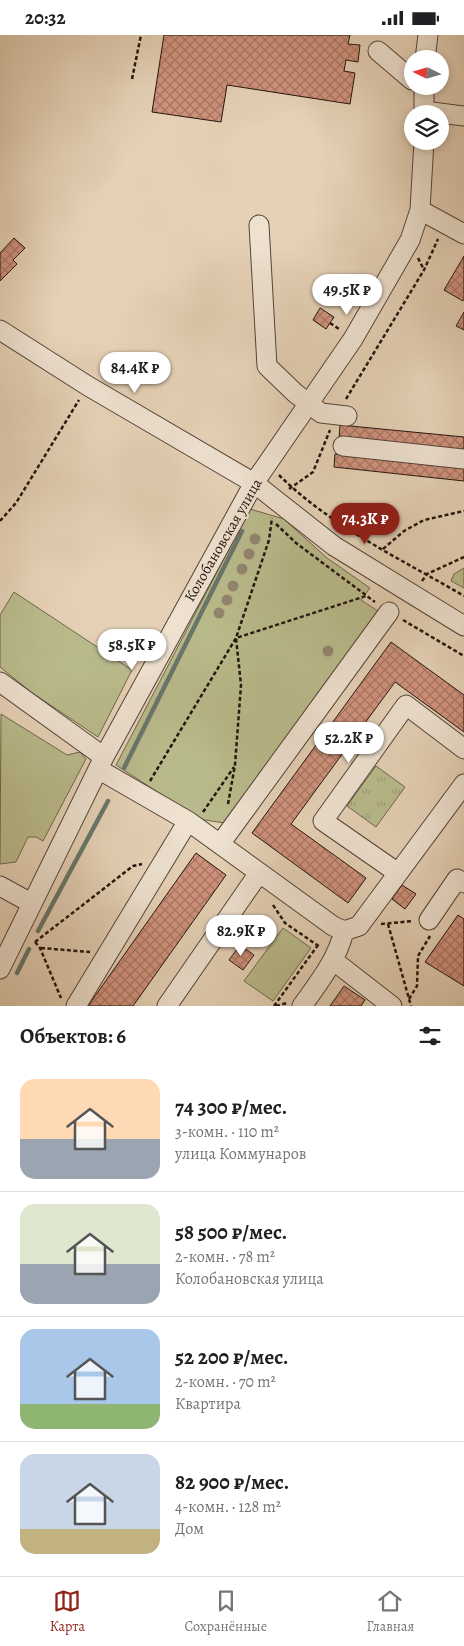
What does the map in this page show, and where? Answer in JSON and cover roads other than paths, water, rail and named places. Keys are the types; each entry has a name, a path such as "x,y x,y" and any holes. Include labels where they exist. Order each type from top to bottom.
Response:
{"street":[{"path":"426,50 428,35"},
{"path":"378,51 404,73"},
{"path":"449,114 464,116"},
{"name":"Колобановская улица","path":"0,969 101,763 254,483 354,339 410,241 420,210 423,150"},
{"path":"420,210 464,234"},
{"path":"259,225 267,366 309,405 321,413 342,415"},
{"path":"0,331 88,386 254,483 334,545 464,626"},
{"path":"343,446 464,459"},
{"path":"220,844 389,612"},
{"path":"0,682 142,794 188,821 333,926 352,928"},
{"path":"398,873 323,821 406,705 464,749"},
{"path":"302,1006 334,961 352,928 379,899 464,784"},
{"path":"69,1004 105,959 188,821"},
{"path":"167,1006 265,877"},
{"path":"429,920 457,879 464,883"},
{"path":"0,886 32,903"},
{"path":"334,961 401,1002"}],"waterway":[{"path":"124,768 242,531"},
{"path":"38,931 108,801"},
{"path":"17,973 29,949"}]}
